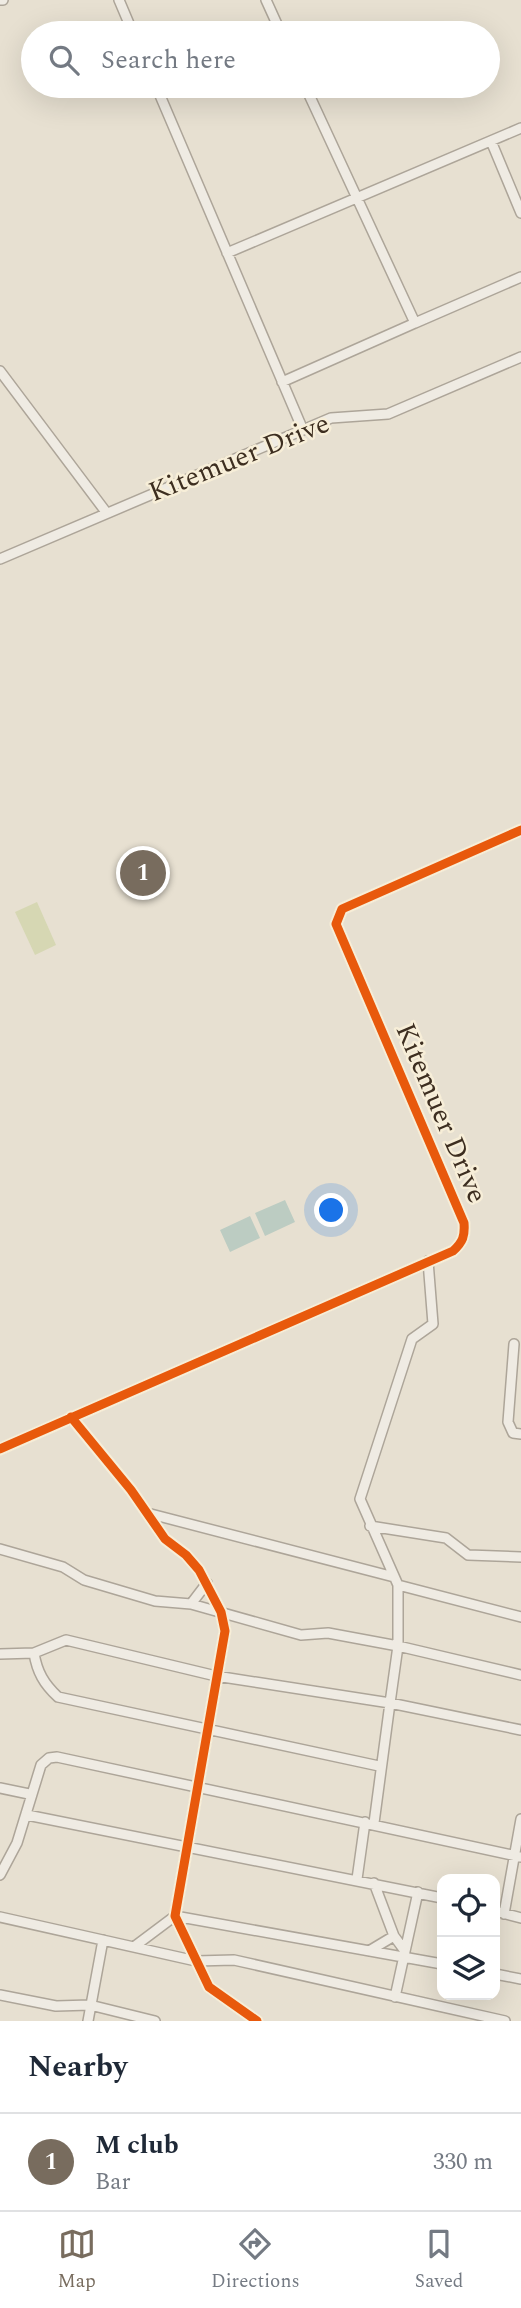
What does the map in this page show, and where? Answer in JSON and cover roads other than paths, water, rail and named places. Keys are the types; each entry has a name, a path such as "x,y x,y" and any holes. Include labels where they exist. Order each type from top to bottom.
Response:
{"street":[{"path":"119,0 128,21"},
{"path":"266,0 276,21"},
{"path":"161,98 303,430"},
{"path":"311,98 415,323"},
{"path":"228,253 521,128"},
{"path":"491,141 521,213"},
{"path":"282,382 521,277"},
{"name":"Kitemuer Drive","path":"0,559 331,418 388,414 521,357"},
{"path":"0,372 106,512"},
{"name":"Kitemuer Drive","path":"0,1449 453,1251 461,1243 465,1235 464,1223 339,932 338,915 342,909 521,830"},
{"path":"357,1879 370,1822 398,1646 396,1581 360,1499 412,1339 433,1324 428,1261"},
{"path":"514,1344 508,1422 513,1433 521,1434"},
{"path":"71,1417 165,1539 186,1555 208,1583 221,1612 225,1631 175,1916 209,1987 257,2021"},
{"path":"147,1513 521,1617"},
{"path":"370,1526 446,1538 468,1555 521,1558"},
{"path":"0,1549 64,1567 84,1580 155,1601 191,1604 301,1634 328,1633 398,1646 521,1675"},
{"path":"191,1604 208,1583"},
{"path":"0,1654 34,1653 66,1640 216,1676 390,1703 521,1730"},
{"path":"34,1653 36,1668 46,1686 58,1697 379,1766"},
{"path":"0,1875 12,1854 27,1815 29,1794 41,1765 49,1758 57,1757 370,1822 518,1857"},
{"path":"0,1788 29,1794"},
{"path":"27,1815 186,1849 357,1879 437,1897"},
{"path":"500,1910 518,1857 521,1819"},
{"path":"374,1883 394,1936 405,1954"},
{"path":"395,1997 418,1892"},
{"path":"500,1913 521,1918"},
{"path":"135,1946 175,1916 369,1951 405,1954 437,1963"},
{"path":"0,1917 196,1961 234,1960 505,2021"},
{"path":"369,1951 394,1936"},
{"path":"88,2021 103,1940"},
{"path":"500,1975 521,1979"},
{"path":"0,1995 55,2006 90,2006 155,2021"}],"place":[{"name":"M club","path":"143,873"}]}
